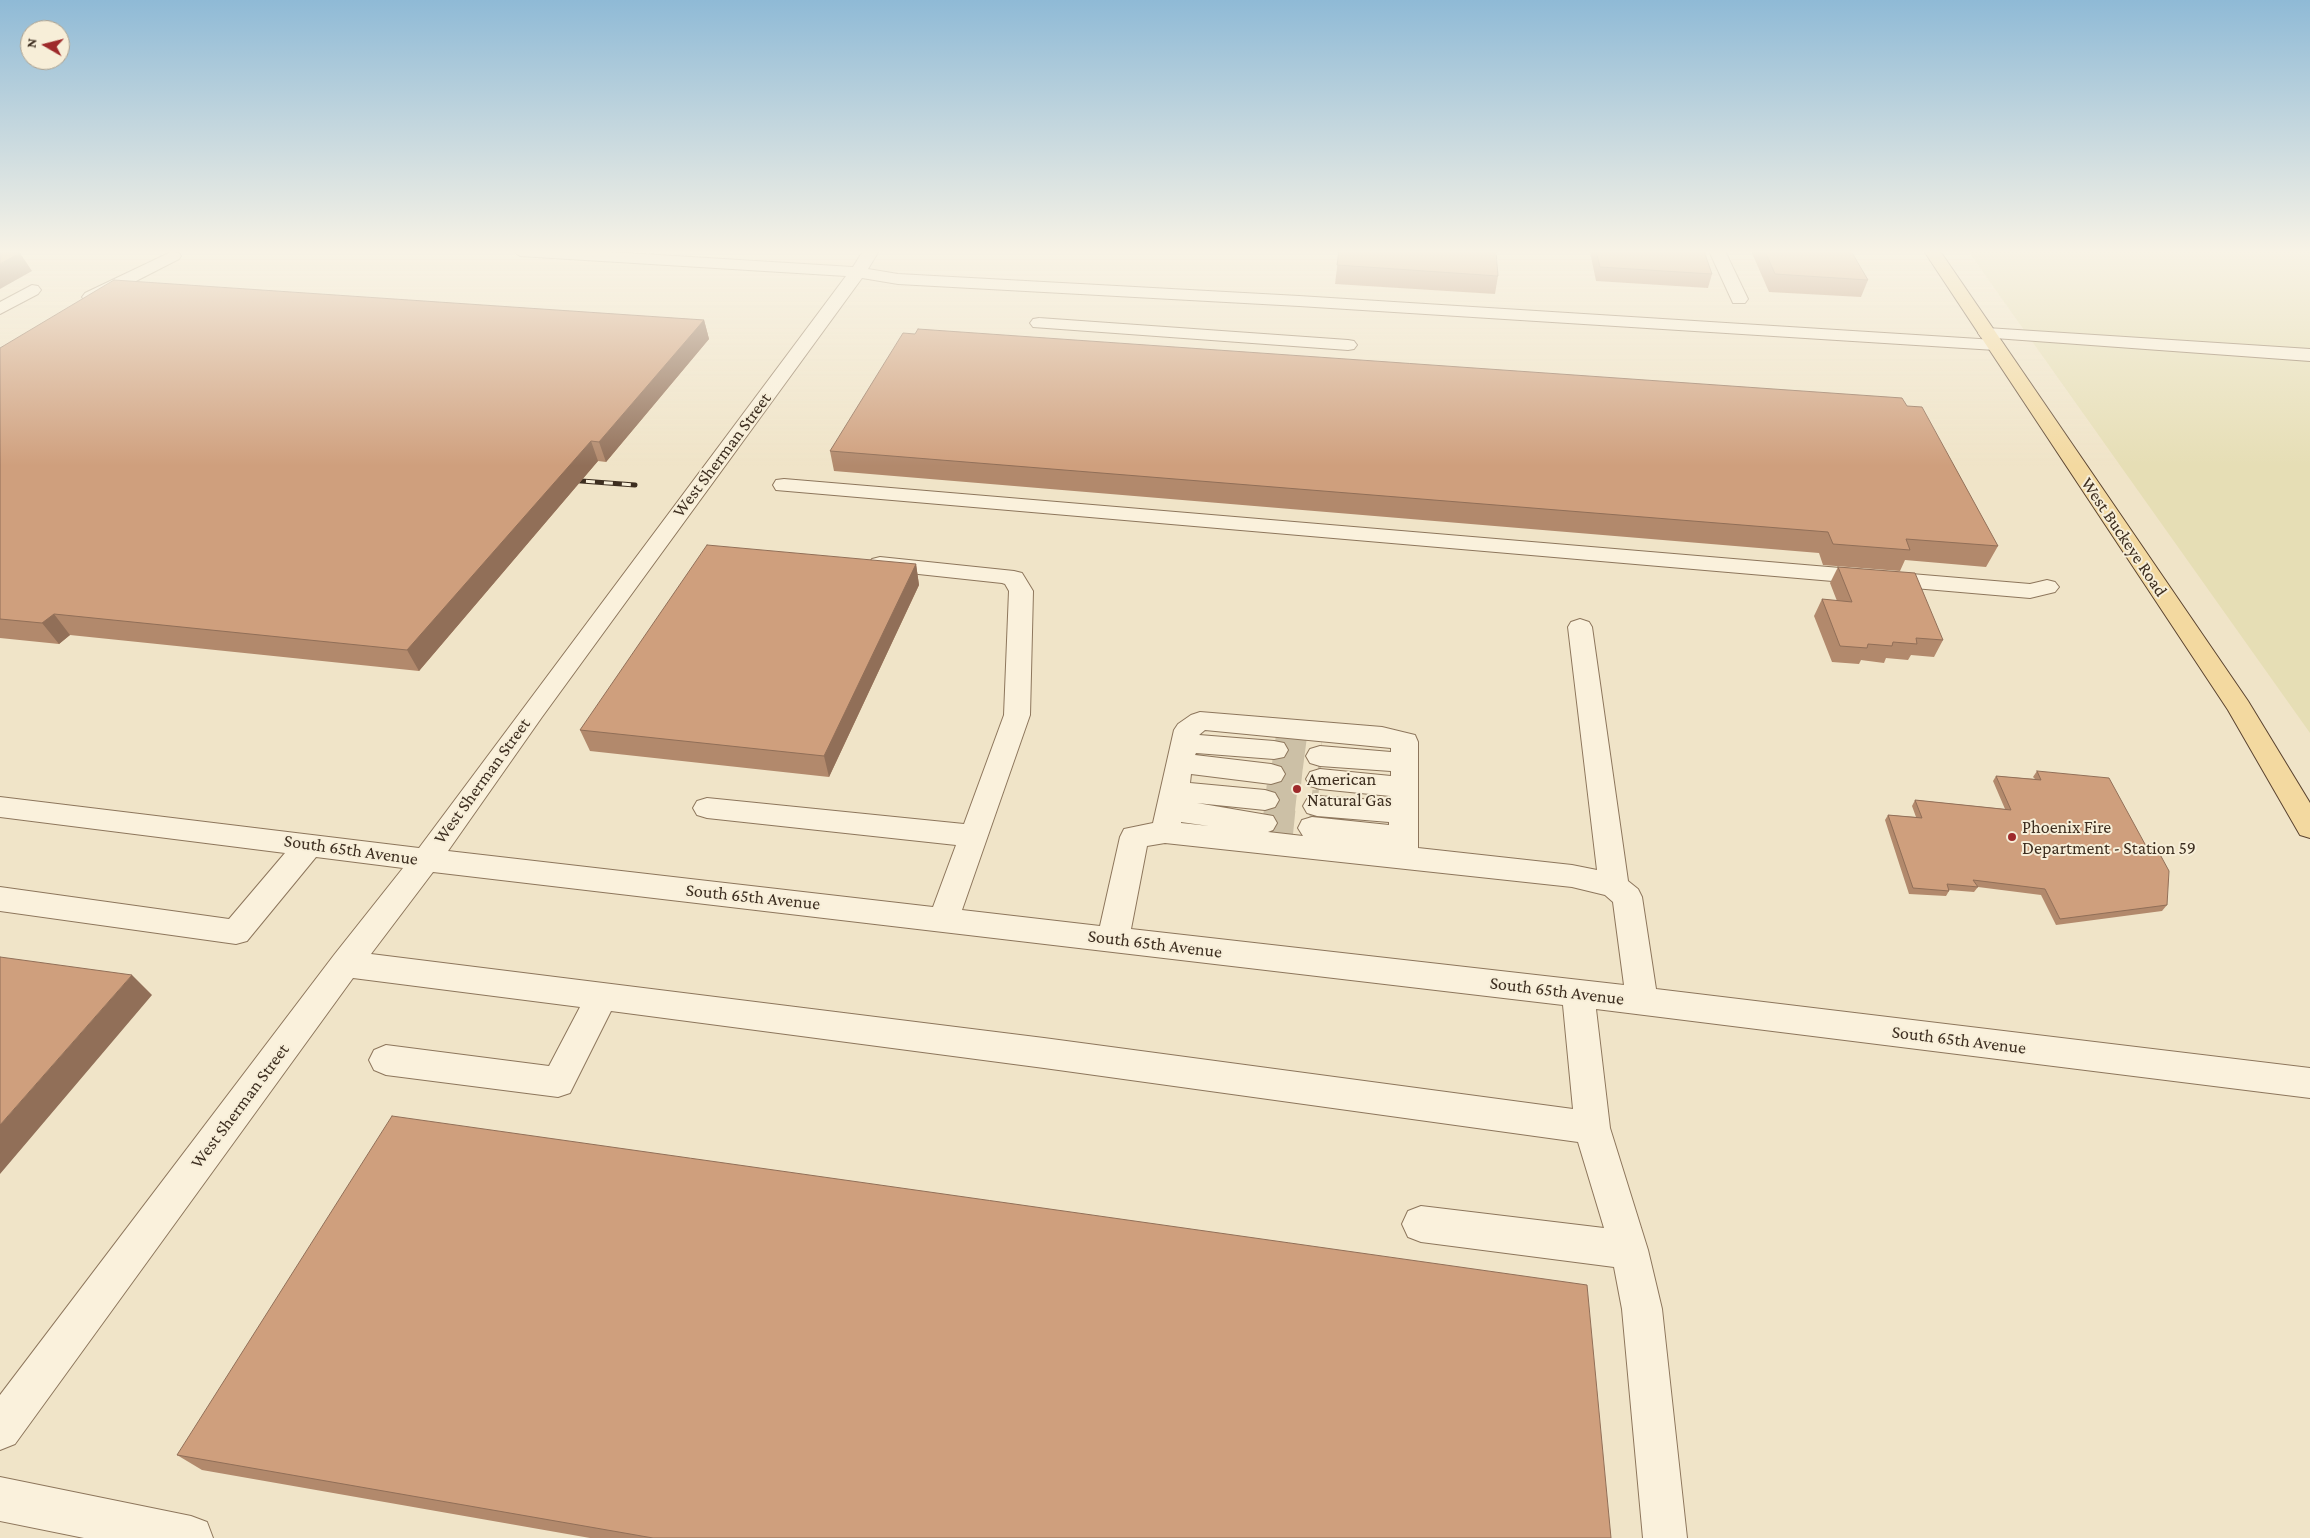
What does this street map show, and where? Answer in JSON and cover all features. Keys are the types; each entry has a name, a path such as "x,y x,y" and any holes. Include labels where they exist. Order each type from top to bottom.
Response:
{"main road":[{"name":"West Buckeye Road","path":"1980,323 2238,707 2310,827"}],"street":[{"name":"West Sherman Street","path":"0,1429 345,964 426,860 538,703 820,323"},
{"path":"1696,323 2310,355"},
{"path":"1038,324 1348,345"},
{"path":"784,485 2030,591 2047,587"},
{"path":"856,562 1014,578 1021,591 1018,715 944,919"},
{"path":"1580,627 1614,886"},
{"path":"1169,811 1187,730 1200,720 1382,736 1405,742 1404,812"},
{"path":"1182,753 1272,762"},
{"path":"1404,812 1317,792 1404,812 1572,876 1614,886 1628,897 1642,1001"},
{"name":"South 65th Avenue","path":"0,807 310,844 426,860 1642,1001 2310,1083"},
{"path":"707,808 974,836"},
{"path":"1113,939 1134,837 1169,811 1404,812"},
{"path":"1169,811 1264,812"},
{"path":"0,899 236,932 310,844"},
{"path":"345,964 1054,1054 1592,1128"},
{"path":"1578,994 1592,1128 1629,1250 1642,1309 1665,1538"},
{"path":"386,1060 558,1082 602,997"},
{"path":"1422,1224 1629,1250"},
{"path":"0,1499 191,1538"}],"shaded area":[{"path":"2019,323 2310,323 2310,733"}],"building":[{"path":"42,323 702,323 599,442 591,441 407,650 54,614 42,623 0,619 0,348"},
{"path":"918,329 1902,398 1907,406 1922,407 1998,546 1906,539 1910,550 1833,544 1828,532 830,451 903,333 915,334"},
{"path":"707,545 916,564 824,756 580,730"},
{"path":"1838,567 1915,573 1943,640 1916,638 1917,644 1893,642 1892,646 1868,644 1867,648 1840,646 1822,599 1852,602"},
{"name":"Phoenix Fire Department - Station 59","path":"2037,771 2109,778 2146,846 2156,847 2169,871 2167,905 2060,919 2045,889 1973,880 1978,887 1947,884 1949,891 1913,888 1888,815 1922,818 1915,800 2011,810 1996,776 2041,780"},
{"path":"0,957 132,975 0,1125"},
{"path":"392,1116 1587,1285 1611,1538 653,1538 177,1455"}],"tunnel":[{"path":"1274,750 1320,756"},
{"path":"1271,774 1320,779"},
{"path":"1265,800 1317,806"},
{"path":"1263,823 1312,828"}],"railway":[{"path":"568,480 635,485"}],"place":[{"name":"American Natural Gas","path":"1297,789"},
{"name":"Phoenix Fire Department - Station 59","path":"2012,837"}]}
